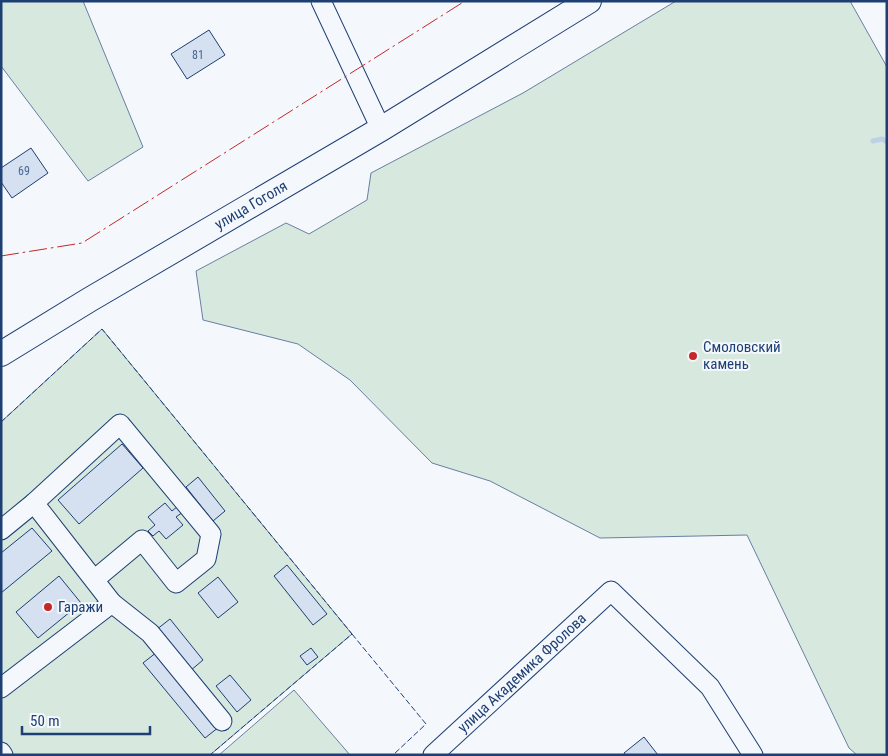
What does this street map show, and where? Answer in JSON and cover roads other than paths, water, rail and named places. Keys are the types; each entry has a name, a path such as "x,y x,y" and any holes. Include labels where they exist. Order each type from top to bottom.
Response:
{"main road":[{"name":"улица Гоголя","path":"1,354 89,300 381,129 589,1"}],"street":[{"path":"321,1 381,129"},
{"path":"1,530 34,503 120,424 211,534 206,559 176,583 142,540 94,580"},
{"path":"34,503 112,603 150,633 222,721"},
{"name":"улица Академика Фролова","path":"434,755 611,591 710,686 753,755"},
{"path":"1,688 112,603"}],"waterway":[{"path":"873,141 882,139 887,142"}],"place":[{"name":"Смоловский камень","path":"693,356"},
{"name":"Гаражи","path":"48,607"}]}
